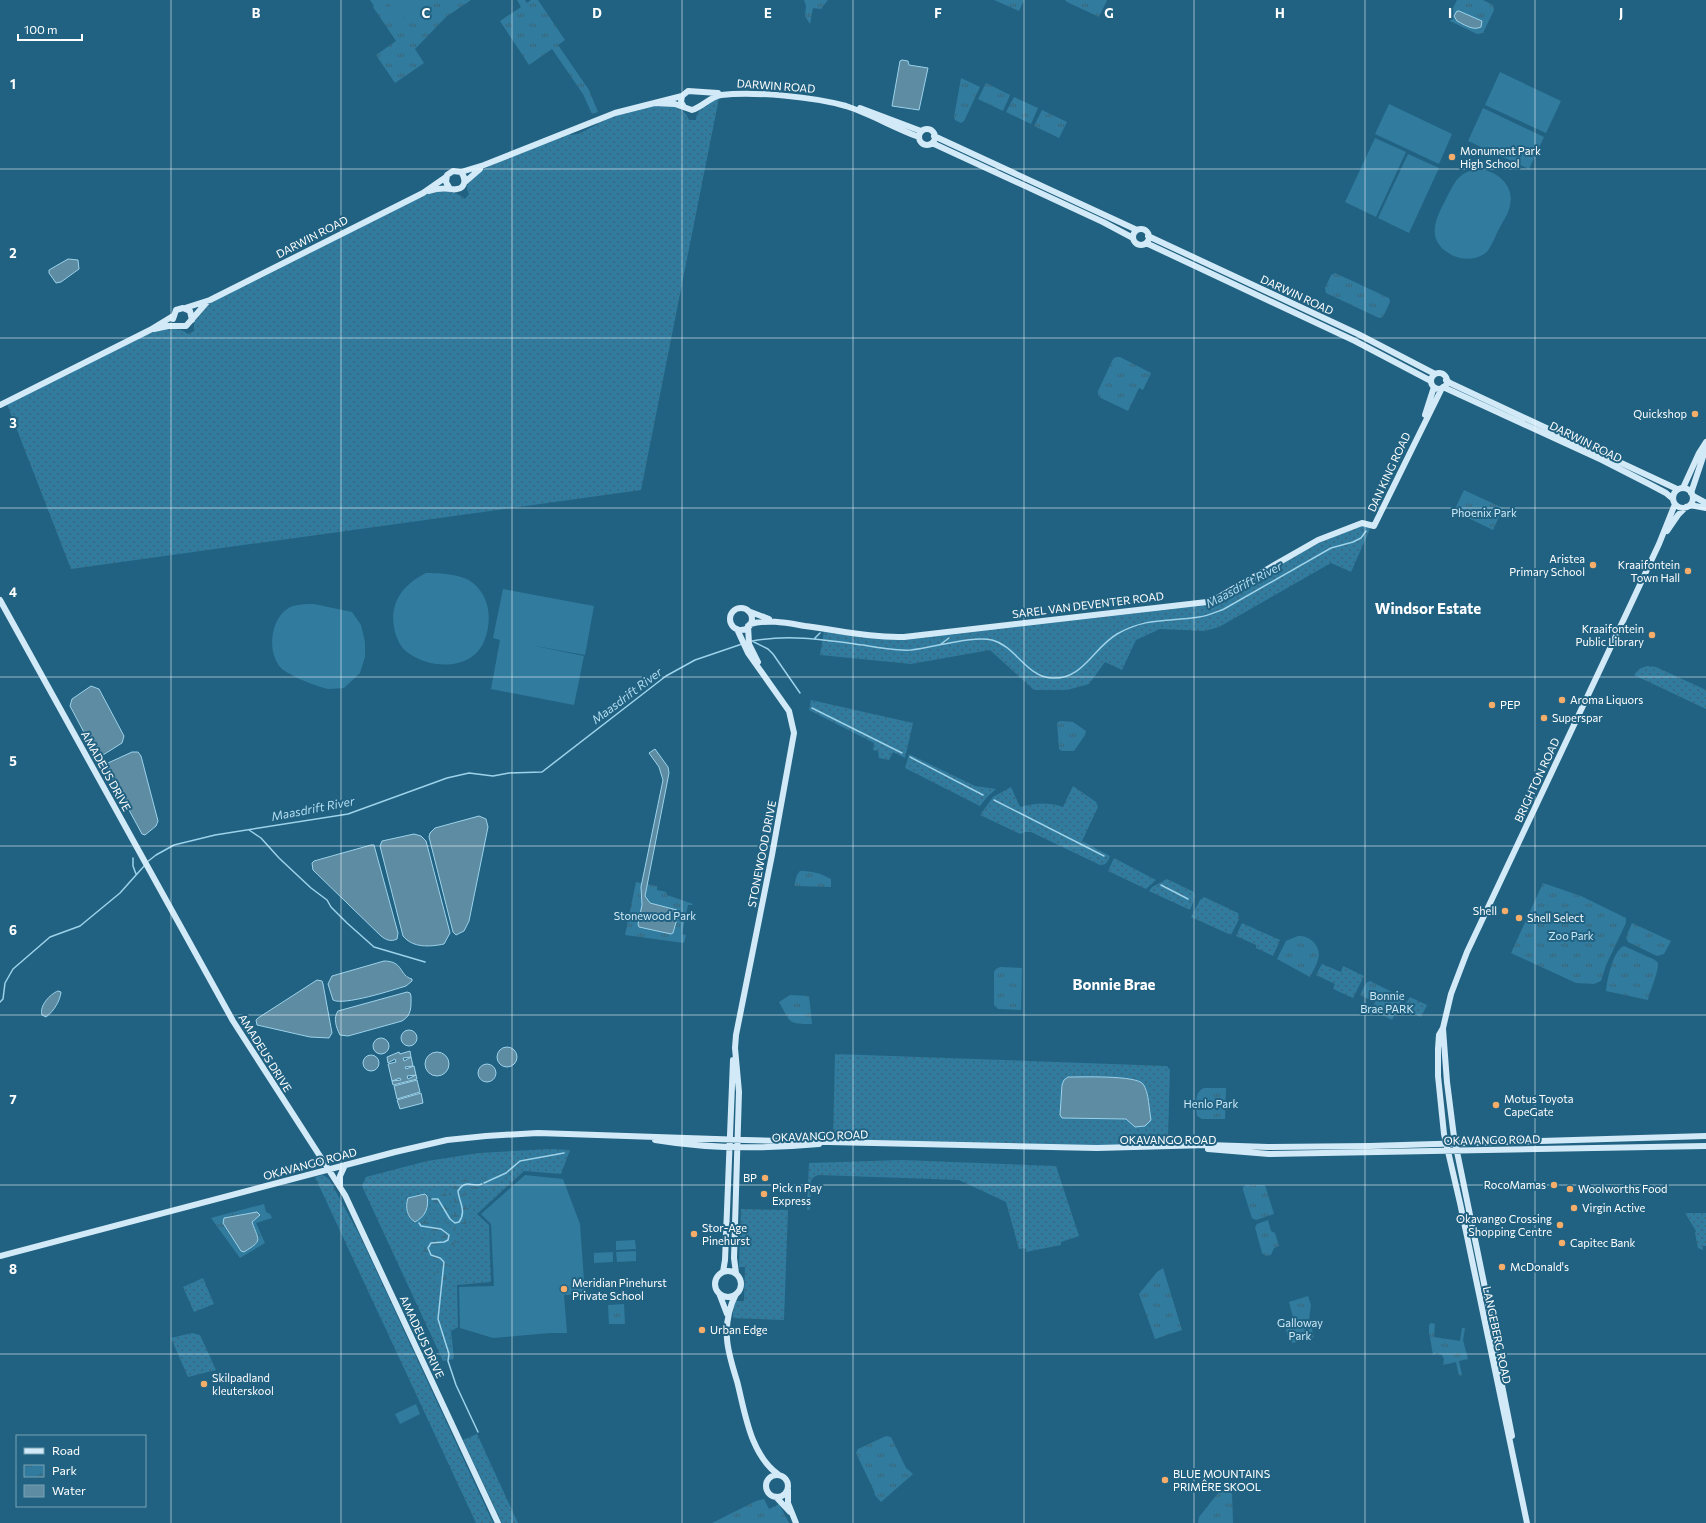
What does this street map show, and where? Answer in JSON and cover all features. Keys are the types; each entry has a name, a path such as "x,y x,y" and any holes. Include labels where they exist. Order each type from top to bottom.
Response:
{"street":[{"path":"484,166 460,188 455,190 450,189 447,185 446,177 448,173 453,171 460,172 484,166 615,113 654,103 682,96 688,91 696,92 700,97 699,106 692,110 675,104 654,103"},
{"name":"DARWIN ROAD","path":"696,92 709,94 729,92 781,94 811,97 860,108 920,134"},
{"name":"DARWIN ROAD","path":"699,106 716,96 730,95 803,98 845,106 920,134"},
{"path":"682,96 684,107"},
{"path":"928,129 933,132 934,136 1137,230 1141,229 1145,231 1147,239 1139,244 1134,241 1133,238 1109,225 932,143 924,144 920,142 920,134 928,129"},
{"path":"932,143 934,136"},
{"path":"460,172 464,176 465,182"},
{"name":"DARWIN ROAD","path":"185,308 210,300 423,193 446,177"},
{"name":"DARWIN ROAD","path":"423,193 433,190 450,189"},
{"path":"1133,238 1137,230"},
{"name":"DARWIN ROAD","path":"1147,239 1358,334 1435,374 1442,374 1446,380 1503,409 1680,489"},
{"name":"DARWIN ROAD","path":"1147,239 1355,341 1433,384 1443,387 1602,460 1649,484 1666,494 1674,502"},
{"name":"DARWIN ROAD","path":"192,320 199,310 210,300"},
{"path":"0,405 150,330 173,316 178,309 185,308 190,311 192,320 186,326 150,330"},
{"path":"173,316 174,322 178,326"},
{"name":"DAN KING ROAD","path":"1374,526 1422,426 1435,374"},
{"name":"DAN KING ROAD","path":"1422,426 1426,421 1446,380"},
{"path":"1706,442 1680,489 1674,494 1674,502 1680,507 1688,506 1706,508"},
{"path":"1688,506 1706,448"},
{"path":"1680,489 1692,494 1706,503"},
{"name":"BRIGHTON ROAD","path":"1446,1143 1438,1076 1438,1049 1440,1035 1451,994 1468,952 1659,544 1674,502"},
{"name":"BRIGHTON ROAD","path":"1659,544 1678,515 1688,506"},
{"name":"SAREL VAN DEVENTER ROAD","path":"748,611 761,617 786,623 879,636 904,637 1202,602 1217,598 1318,540 1362,523 1374,526"},
{"name":"AMADEUS DRIVE","path":"0,600 241,1034 340,1186 498,1523"},
{"path":"739,608 748,611 751,617 749,625 744,629 737,629 731,623 731,614 739,608"},
{"name":"SAREL VAN DEVENTER ROAD","path":"749,625 761,622 786,623"},
{"name":"STONEWOOD DRIVE","path":"745,638 749,625"},
{"name":"STONEWOOD DRIVE","path":"723,1272 726,1260 733,1059 736,1035 772,855 794,732 789,711 748,648 745,638 737,629"},
{"name":"BRIGHTON ROAD","path":"1443,1028 1447,1082 1455,1143"},
{"name":"STONEWOOD DRIVE","path":"735,1048 739,1092 734,1258 736,1273"},
{"name":"OKAVANGO ROAD","path":"0,1256 345,1164 448,1140 486,1136 538,1133 1097,1148 1208,1145 1268,1147 1370,1146 1706,1136"},
{"name":"OKAVANGO ROAD","path":"631,1136 663,1141 730,1147 772,1148 824,1144 853,1144 1074,1150 1210,1149 1269,1154 1706,1146"},
{"name":"LANGEBERG ROAD","path":"1446,1143 1528,1523"},
{"name":"LANGEBERG ROAD","path":"1455,1143 1493,1327 1501,1380 1528,1523"},
{"path":"340,1186 340,1176 345,1164"},
{"path":"727,1315 736,1294 739,1292 741,1284 736,1273 732,1271 723,1272 716,1281 717,1289 727,1315 727,1337 729,1351 751,1433 764,1459 772,1470 786,1478 788,1488 787,1497 791,1513 796,1523"},
{"path":"719,1293 727,1297 736,1294"},
{"path":"764,1459 768,1492 776,1497 791,1513"},
{"path":"767,1481 772,1475 780,1475"},
{"path":"776,1497 784,1494 788,1488"}],"green space":[{"path":"370,0 471,0 446,17 415,49 424,63 395,83 376,55 396,41 373,7 374,6"},
{"path":"386,0 424,0 400,19"},
{"path":"517,0 525,0 527,3 531,0 538,0 565,40 558,45 589,90 598,112 592,114 583,94 552,49 529,65 500,21 521,7"},
{"path":"804,0 828,0 821,9 813,8 810,24 805,16 806,6"},
{"path":"994,0 1024,0 1019,11"},
{"path":"1065,0 1107,0 1099,17"},
{"path":"1457,0 1483,0 1493,5 1494,10 1483,33 1477,34 1450,21 1449,16"},
{"path":"1500,72 1561,101 1546,133 1485,105"},
{"path":"961,78 980,87 964,121 961,123 955,120 954,117"},
{"path":"986,83 1010,95 1003,111 978,99"},
{"path":"1014,97 1038,108 1031,124 1006,112"},
{"path":"719,98 641,490 71,569 7,404 151,332 170,328 179,329 188,334 194,331 196,318 211,302 423,195 445,191 456,193 465,199 469,194 467,188 468,184 476,175 515,154 570,133 570,135 578,134 598,124 597,122 619,114 647,107 661,105 673,106 683,111 689,120 696,120 701,109"},
{"path":"1389,104 1452,134 1439,164 1375,134"},
{"path":"1483,108 1544,137 1529,169 1468,141"},
{"path":"1042,110 1067,122 1059,138 1034,126"},
{"path":"1375,138 1406,152 1376,217 1345,202"},
{"path":"1408,154 1439,168 1409,233 1378,218"},
{"path":"1478,169 1491,172 1503,180 1510,191 1511,198 1507,214 1489,249 1481,256 1465,259 1450,254 1442,248 1435,236 1436,222 1441,208 1457,180 1465,173"},
{"path":"1335,273 1389,298 1390,302 1383,317 1379,318 1326,293 1325,288 1331,275"},
{"path":"1120,357 1151,373 1143,390 1139,388 1128,411 1101,398 1098,395 1098,391 1113,359"},
{"name":"Phoenix Park","path":"1464,490 1503,508 1493,530 1454,511"},
{"path":"1361,525 1369,527 1370,529 1351,572 1331,563 1219,627 1205,631 1160,629 1136,640 1122,670 1105,662 1089,684 1067,690 1034,690 990,650 911,664 820,655 824,631 887,639 1203,605 1315,545"},
{"path":"426,573 451,575 469,580 479,589 486,602 489,616 485,639 479,649 471,657 462,662 439,664 427,662 417,658 405,650 397,638 393,622 395,604 399,596 410,583"},
{"path":"503,589 594,606 585,655 530,645 584,656 574,705 491,689 500,640 493,638"},
{"path":"314,604 352,612 361,625 365,642 365,657 360,673 344,688 329,689 311,684 281,668 274,654 272,637 281,614 293,606"},
{"path":"1647,666 1656,667 1706,690 1706,709 1634,675 1639,669"},
{"path":"811,700 913,723 905,758 893,752 889,760 879,758 878,751 873,750 874,743 809,710"},
{"path":"1060,721 1073,722 1086,731 1085,735 1074,751 1062,751 1059,749 1057,723"},
{"path":"909,754 975,786 996,789 980,806 905,768"},
{"path":"1073,786 1096,802 1098,807 1082,841 1110,856 1108,861 1104,864 1100,865 1031,832 1020,834 980,815 993,797 1011,787 1020,807 1052,804 1063,807"},
{"path":"1114,858 1156,880 1146,889 1108,871"},
{"path":"800,871 816,873 831,879 831,887 794,886 797,875"},
{"path":"1167,879 1194,892 1195,897 1190,910 1149,891 1152,887"},
{"name":"Stonewood Park","path":"636,882 657,886 657,890 666,892 667,895 693,904 688,905 682,934 686,935 684,943 625,935"},
{"name":"Zoo Park","path":"1543,883 1581,896 1626,918 1626,923 1606,965 1601,981 1594,984 1576,983 1511,953"},
{"path":"1204,897 1238,913 1239,919 1231,935 1191,917 1200,900"},
{"path":"1242,923 1280,940 1273,956 1256,948 1256,945 1236,936"},
{"name":"Zoo Park","path":"1632,923 1671,941 1664,954 1657,956 1628,942 1626,937"},
{"path":"1298,936 1307,937 1317,946 1319,955 1315,968 1310,977 1277,959 1286,941"},
{"name":"Zoo Park","path":"1624,946 1655,960 1658,963 1648,1000 1606,991 1609,973 1614,959 1620,949"},
{"path":"1322,964 1341,972 1343,966 1364,976 1353,998 1333,989 1335,984 1316,975"},
{"path":"1000,967 1022,968 1021,1010 998,1009 994,1005 994,972"},
{"name":"Bonnie Brae PARK","path":"1370,981 1400,996 1401,1001 1392,1020 1372,1010 1375,1002 1360,995 1366,983"},
{"path":"790,995 809,996 812,1024 794,1023 788,1018 779,1002"},
{"path":"1410,997 1427,1005 1421,1017 1403,1008"},
{"path":"835,1054 1167,1066 1170,1070 1168,1138 1166,1138 1165,1142 1156,1143 1156,1145 1095,1147 833,1139"},
{"name":"Henlo Park","path":"1204,1088 1226,1088 1225,1119 1202,1119 1197,1116 1197,1096"},
{"path":"550,1149 570,1150 561,1174 524,1171 477,1214 489,1225 491,1282 457,1285 458,1327 451,1331 454,1359 443,1361 362,1186 366,1177 427,1161 479,1153"},
{"path":"902,1160 1056,1166 1079,1236 1061,1242 1061,1245 1026,1252 1025,1248 1019,1249 1006,1202 959,1180 818,1175 811,1180 810,1210 807,1210 809,1163"},
{"path":"500,1174 502,1178 494,1188 491,1189 488,1187 484,1177"},
{"path":"323,1175 329,1179 360,1236 493,1523 476,1523 315,1177"},
{"path":"525,1175 563,1179 580,1224 585,1294 564,1295 567,1333 493,1338 460,1328 459,1287 494,1286 491,1224 481,1214"},
{"path":"464,1179 481,1182 482,1187 480,1192 477,1193 467,1189 465,1192 465,1197 470,1208 469,1217 465,1227 455,1229 442,1218 435,1208 433,1202 433,1191 438,1188 444,1190 449,1200 452,1212 457,1212 451,1190 456,1182"},
{"path":"1246,1185 1265,1185 1274,1214 1256,1220 1252,1218 1243,1190 1243,1187"},
{"path":"264,1204 266,1212 270,1214 272,1218 256,1223 265,1243 240,1258 211,1218"},
{"path":"741,1209 788,1210 784,1320 733,1318 733,1307 736,1301 744,1301 745,1267 739,1267"},
{"path":"1685,1213 1706,1213 1706,1246 1703,1246 1703,1250 1698,1248 1695,1233 1696,1231"},
{"path":"430,1218 453,1232 456,1242 452,1247 439,1246 435,1250 436,1252 446,1255 449,1260 445,1286 438,1288 435,1273 442,1266 438,1260 425,1256 422,1252 422,1247 426,1240 439,1237 441,1234 434,1233 424,1235 419,1232 416,1227 422,1221"},
{"path":"1268,1220 1271,1231 1275,1233 1279,1246 1274,1248 1271,1255 1266,1256 1262,1253 1255,1227 1257,1224"},
{"path":"635,1240 636,1249 616,1250 616,1241"},
{"path":"636,1251 636,1261 617,1262 616,1252"},
{"path":"613,1252 613,1262 594,1263 594,1253"},
{"path":"1163,1268 1182,1330 1155,1339 1139,1294 1157,1272"},
{"path":"203,1278 214,1304 194,1312 183,1287"},
{"name":"Galloway Park","path":"1308,1296 1311,1305 1309,1319 1314,1337 1293,1343 1289,1340 1286,1330 1293,1317 1289,1302"},
{"path":"624,1304 625,1324 609,1324 608,1305"},
{"path":"1431,1323 1435,1324 1434,1337 1460,1341 1462,1328 1465,1328 1463,1340 1468,1359 1459,1361 1462,1375 1459,1376 1456,1362 1443,1365 1444,1359 1442,1355 1437,1353 1433,1355 1429,1332 1429,1325"},
{"path":"192,1333 200,1335 216,1370 188,1377 171,1338"},
{"path":"416,1404 420,1414 400,1424 395,1414"},
{"path":"477,1434 518,1523 502,1523 463,1440"},
{"path":"886,1436 891,1437 906,1468 913,1474 881,1502 874,1494 875,1493 856,1453 858,1449"},
{"path":"1229,1490 1232,1494 1233,1523 1198,1523 1199,1517 1219,1492"},
{"path":"764,1499 769,1509 779,1504 789,1523 712,1523 756,1501"}],"water":[{"path":"1457,11 1482,21 1481,27 1472,28 1457,21 1454,16"},
{"path":"900,61 908,61 909,65 928,68 919,110 892,106"},
{"path":"68,259 78,260 79,269 61,282 56,283 49,273 49,270"},
{"path":"91,686 99,689 124,736 122,743 103,755 95,753 70,706 72,699"},
{"path":"655,749 668,767 669,773 645,896 650,903 677,910 678,915 673,933 671,934 639,927 638,924 642,905 641,887 663,780 659,767 649,753"},
{"path":"132,752 138,752 141,756 158,821 156,826 145,835 142,834 110,775 108,763"},
{"path":"479,816 486,819 488,827 469,921 464,931 456,935 453,932 429,837 430,833 435,828"},
{"path":"414,834 421,836 426,841 450,933 444,944 433,946 416,945 403,936 380,846 382,841"},
{"path":"374,845 398,933 397,939 395,940 385,939 381,936 313,870 312,863 314,861"},
{"path":"384,961 395,963 405,975 412,979 412,981 406,986 368,997 347,1001 333,1000 328,984 332,976"},
{"path":"317,980 322,981 323,984 332,1033 329,1038 310,1037 257,1025 256,1020 258,1018"},
{"path":"58,991 61,992 54,1009 46,1017 42,1015 42,1008 46,1001"},
{"path":"407,992 410,993 411,996 410,1010 408,1016 402,1021 348,1036 340,1035 336,1023 336,1014 338,1011"},
{"path":"409,1030 416,1035 417,1038 412,1045 409,1046 402,1041 401,1038 406,1031"},
{"path":"381,1038 388,1043 389,1046 384,1053 381,1054 374,1049 373,1046 378,1039"},
{"path":"507,1047 514,1050 517,1057 514,1064 507,1067 500,1064 497,1057 500,1050"},
{"path":"410,1051 413,1066 405,1067 406,1069 414,1066 417,1079 393,1085 392,1081 388,1064 396,1062 395,1059 388,1063 387,1057 399,1052 400,1054","holes":["411,1057 404,1061 403,1058","416,1075 408,1079 407,1076"]},
{"path":"437,1052 446,1055 449,1064 446,1073 437,1076 428,1073 425,1064 428,1055"},
{"path":"371,1055 378,1060 379,1063 374,1070 371,1071 364,1066 363,1063 368,1056"},
{"path":"483,1064 491,1064 496,1069 494,1080 491,1082 483,1082 478,1077 478,1069"},
{"path":"1068,1077 1108,1077 1138,1081 1145,1087 1151,1120 1145,1126 1135,1127 1126,1119 1062,1118 1060,1115 1062,1085 1064,1080"},
{"path":"417,1080 420,1092 397,1099 394,1086"},
{"path":"421,1093 423,1103 400,1109 397,1100"},
{"path":"425,1194 428,1200 426,1211 419,1220 415,1222 407,1212 408,1198"},
{"path":"257,1212 260,1215 252,1222 258,1237 257,1243 244,1252 241,1251 223,1223 224,1218"}],"waterway":[{"name":"Maasdrift River","path":"752,641 780,638 808,638 887,649 911,650 964,640 984,639 992,640 1008,648 1028,667 1043,676 1052,678 1063,677 1080,669 1101,647 1117,634 1148,622 1212,614 1224,609 1331,548 1353,542 1361,538 1366,531"},
{"path":"815,638 820,633"},
{"name":"Maasdrift River","path":"941,644 949,638"},
{"path":"752,641 768,649 773,654 800,693"},
{"name":"Maasdrift River","path":"147,862 174,845 215,835 348,814 447,778 469,773 493,776 509,773 542,772 666,676 695,660 742,644"},
{"path":"812,708 902,753"},
{"path":"910,757 983,795"},
{"path":"994,800 1104,856"},
{"path":"249,830 261,838 279,858 311,888 327,900 331,907 374,947 425,962"},
{"path":"133,858 133,866 136,874"},
{"name":"Maasdrift River","path":"0,1002 3,999 5,983 13,969 50,937 80,926 120,893 145,865"},
{"path":"1161,885 1188,899"},
{"path":"484,1183 506,1173 520,1161 564,1153"},
{"path":"432,1199 438,1199 450,1219 455,1223 459,1222 462,1210 458,1191 466,1184 482,1184"},
{"path":"419,1223 421,1226 441,1229 449,1235 448,1240 444,1242 431,1243 428,1248 431,1255 440,1258 444,1262 438,1319 449,1354 448,1361 456,1385 478,1432"}],"place":[{"name":"Monument Park High School","path":"1452,157"},
{"name":"Quickshop","path":"1695,414"},
{"name":"Aristea Primary School","path":"1593,565"},
{"name":"Kraaifontein Town Hall","path":"1688,571"},
{"name":"Kraaifontein Public Library","path":"1652,635"},
{"name":"Aroma Liquors","path":"1562,700"},
{"name":"PEP","path":"1492,705"},
{"name":"Superspar","path":"1544,718"},
{"name":"Shell","path":"1505,911"},
{"name":"Shell Select","path":"1519,918"},
{"name":"Motus Toyota CapeGate","path":"1496,1105"},
{"name":"BP","path":"765,1178"},
{"name":"RocoMamas","path":"1554,1185"},
{"name":"Woolworths Food","path":"1570,1189"},
{"name":"Pick n Pay Express","path":"764,1194"},
{"name":"Virgin Active","path":"1574,1208"},
{"name":"Okavango Crossing Shopping Centre","path":"1560,1225"},
{"name":"Stor-Age Pinehurst","path":"694,1234"},
{"name":"Capitec Bank","path":"1562,1243"},
{"name":"McDonald's","path":"1502,1267"},
{"name":"Meridian Pinehurst Private School","path":"564,1289"},
{"name":"Urban Edge","path":"702,1330"},
{"name":"Skilpadland kleuterskool","path":"204,1384"},
{"name":"BLUE MOUNTAINS PRIMÊRE SKOOL","path":"1165,1480"}],"district":[{"name":"Windsor Estate","path":"1428,609"},
{"name":"Bonnie Brae","path":"1114,985"}]}
